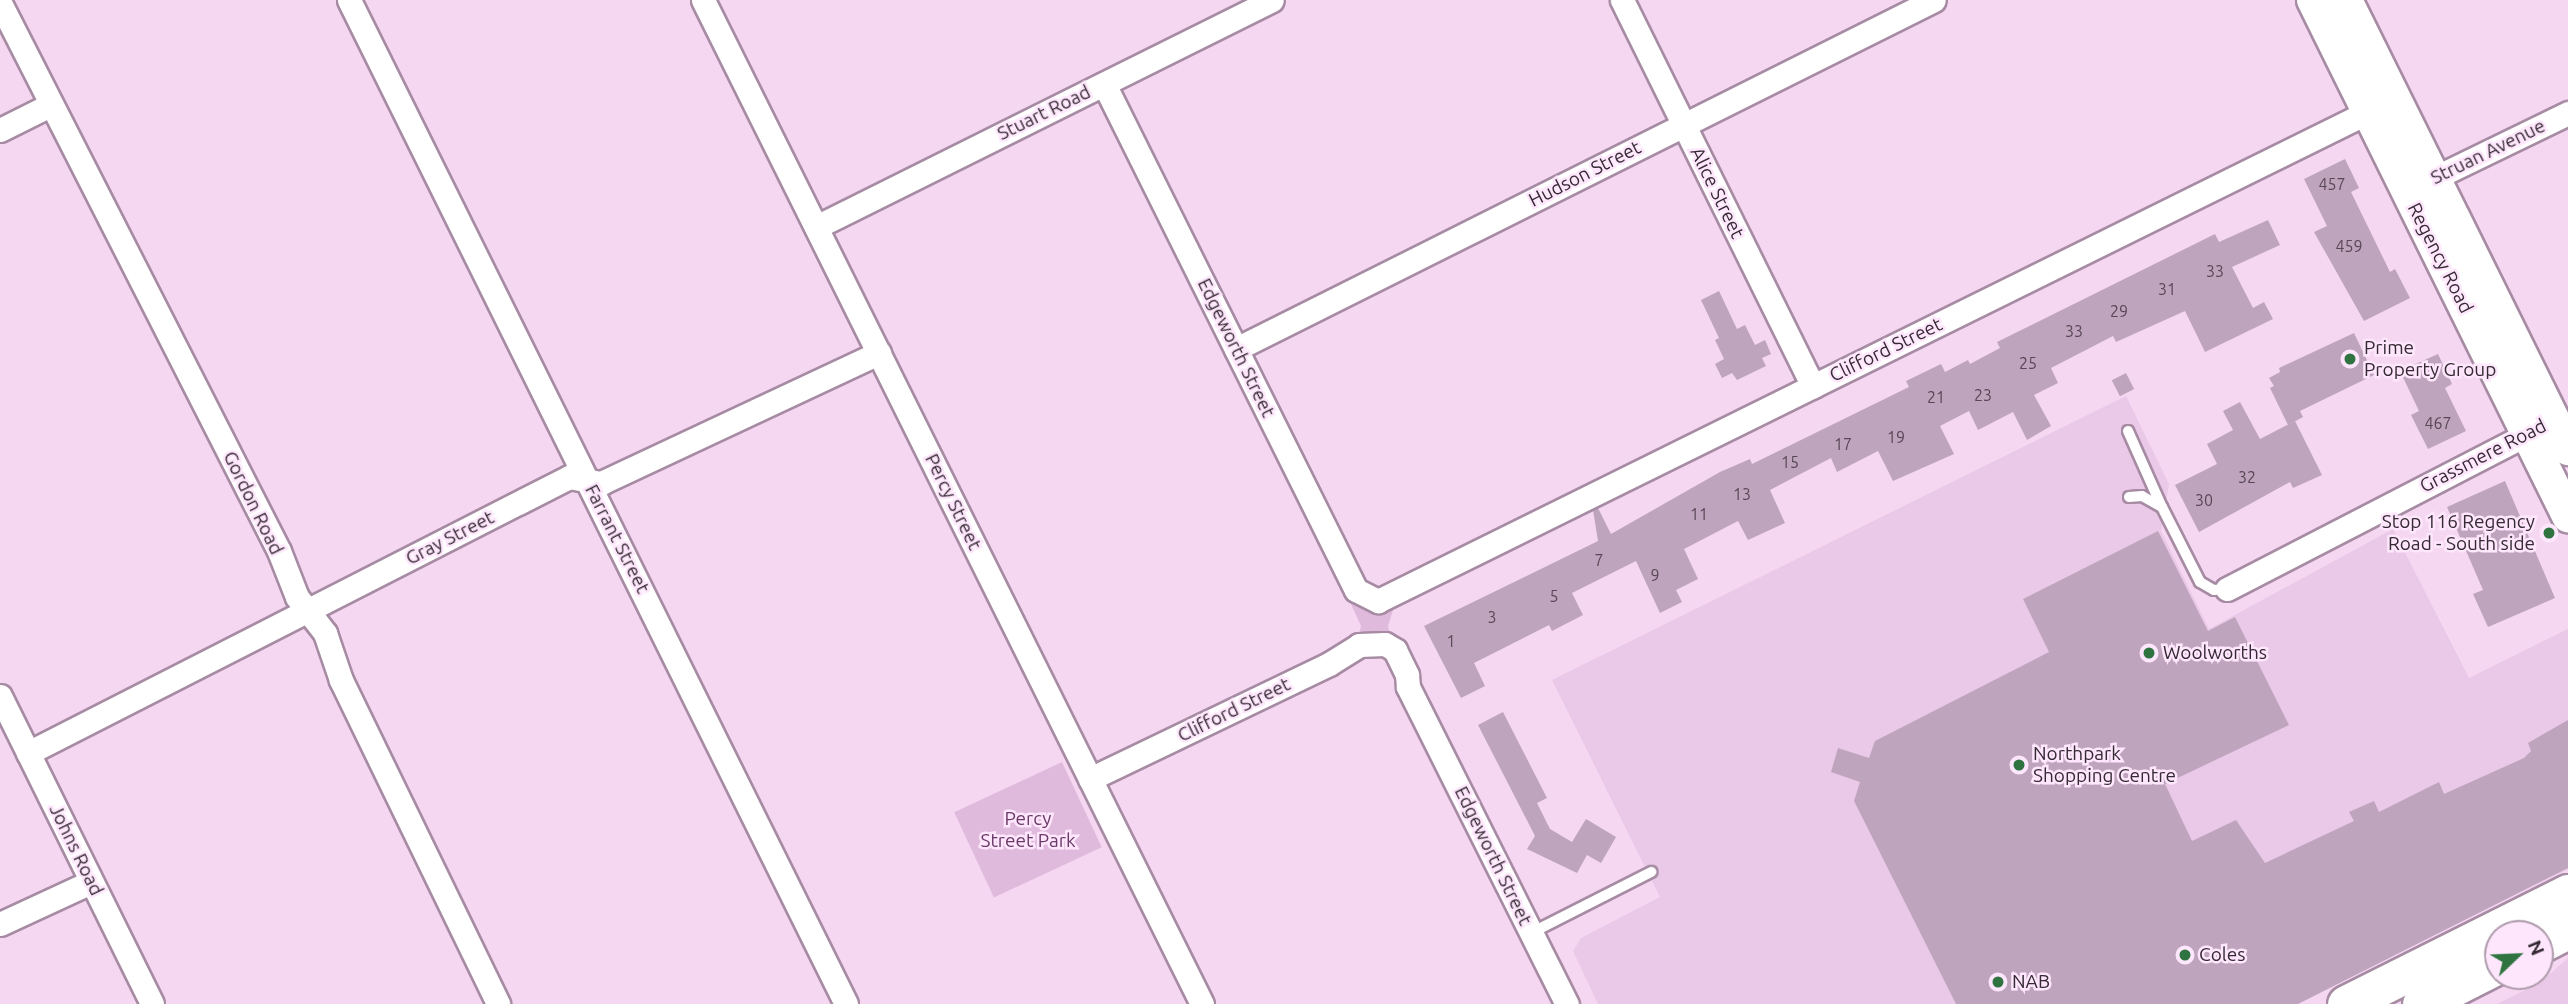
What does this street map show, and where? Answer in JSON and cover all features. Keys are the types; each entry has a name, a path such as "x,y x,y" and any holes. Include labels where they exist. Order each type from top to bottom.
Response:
{"highway":[{"path":"2346,1004 2568,894"},
{"path":"2429,1002 2484,973"}],"main road":[{"name":"Regency Road","path":"2313,0 2381,105 2540,427 2565,503"},
{"name":"Regency Road","path":"2346,0 2381,105"},
{"name":"Regency Road","path":"2540,427 2568,449"}],"street":[{"name":"Farrant Street","path":"349,0 574,448 585,479 846,1004"},
{"name":"Percy Street","path":"703,0 1202,1004"},
{"name":"Stuart Road","path":"816,227 1272,0"},
{"name":"Alice Street","path":"1622,0 1813,386"},
{"name":"Hudson Street","path":"1236,349 1934,0"},
{"name":"Gordon Road","path":"0,3 279,551 297,597 309,609 325,633 341,680 498,1004"},
{"name":"Edgeworth Street","path":"1104,84 1356,590 1378,601"},
{"path":"0,130 50,105"},
{"name":"Clifford Street","path":"1378,601 2381,105"},
{"name":"Struan Avenue","path":"2420,185 2568,113"},
{"name":"Gray Street","path":"28,753 569,477 601,483 879,353"},
{"name":"Grassmere Road","path":"2227,589 2540,427"},
{"name":"Edgeworth Street","path":"1376,641 1395,650 1408,687 1567,1004"},
{"name":"Clifford Street","path":"1090,779 1329,664 1359,645 1376,641"},
{"name":"Johns Road","path":"0,696 152,1004"},
{"path":"0,924 91,882"}],"lane":[{"path":"2128,431 2200,582 2214,590 2227,589"},
{"path":"2129,497 2142,496 2162,507"},
{"path":"1531,933 1651,872"}],"shaded area":[{"path":"2126,396 2169,484 2161,531 2209,629 2393,529 2469,678 2568,629 2568,869 2295,1004 1598,1004 1573,951 1581,938 1660,897 1552,680"},
{"path":"2568,958 2568,1004 2497,1004 2526,990 2554,990 2554,970"}],"green space":[{"path":"1350,602 1373,612 1394,607 1388,626 1392,641 1358,637 1361,626"},
{"name":"Percy Street Park","path":"1062,762 1102,847 994,897 954,812"}],"building":[{"path":"2345,159 2359,188 2351,192 2390,272 2395,269 2410,298 2364,321 2314,232 2327,226 2304,179"},
{"path":"2268,220 2280,245 2232,267 2253,308 2264,302 2273,319 2205,352 2185,311 2116,342 2113,336 2051,368 2058,383 2034,395 2051,426 2027,440 2013,412 1978,430 1969,411 1940,426 1954,454 1893,481 1878,451 1837,472 1831,458 1770,490 1785,523 1748,540 1738,521 1684,549 1698,579 1676,590 1682,602 1660,613 1636,561 1572,593 1583,615 1552,631 1549,625 1474,663 1485,686 1461,698 1424,626 1598,541 1593,510 1598,508 1611,534 1720,472 1750,459 1752,464 1909,387 1906,381 1941,364 1945,372 1968,360 1970,364 2000,348 1997,342 2215,234 2219,242"},
{"path":"1719,291 1737,329 1745,325 1755,345 1765,340 1771,354 1762,358 1766,366 1737,380 1732,373 1722,378 1715,364 1724,359 1715,340 1719,338 1701,300"},
{"path":"2354,333 2374,375 2300,411 2303,417 2288,425 2270,388 2274,386 2269,378 2280,372 2279,368"},
{"path":"2438,354 2452,384 2445,388 2466,431 2428,449 2411,415 2419,411 2400,371"},
{"path":"2126,373 2134,389 2120,396 2112,380"},
{"path":"2240,402 2260,439 2295,421 2322,475 2293,488 2290,482 2199,532 2175,485 2217,464 2207,444 2233,430 2223,411"},
{"path":"2505,481 2555,598 2488,627 2473,594 2483,590 2447,507"},
{"name":"Northpark Shopping Centre","path":"2158,531 2208,631 2235,617 2289,725 2165,784 2192,841 2236,820 2265,863 2354,821 2349,812 2374,801 2379,812 2439,782 2444,794 2524,758 2531,751 2528,743 2568,720 2568,868 2298,1004 1956,1004 1854,801 1860,782 1831,772 1838,748 1869,758 1875,741 2049,652 2023,599"},
{"path":"1503,712 1547,798 1537,803 1550,829 1572,842 1586,819 1616,837 1601,863 1587,855 1577,873 1527,849 1535,836 1478,725"}],"place":[{"name":"Prime Property Group","path":"2350,359"},
{"name":"Stop 116 Regency Road - South side","path":"2549,533"},
{"name":"Woolworths","path":"2149,653"},
{"name":"Northpark Shopping Centre","path":"2019,765"},
{"name":"Coles","path":"2185,955"},
{"name":"NAB","path":"1998,982"}]}
